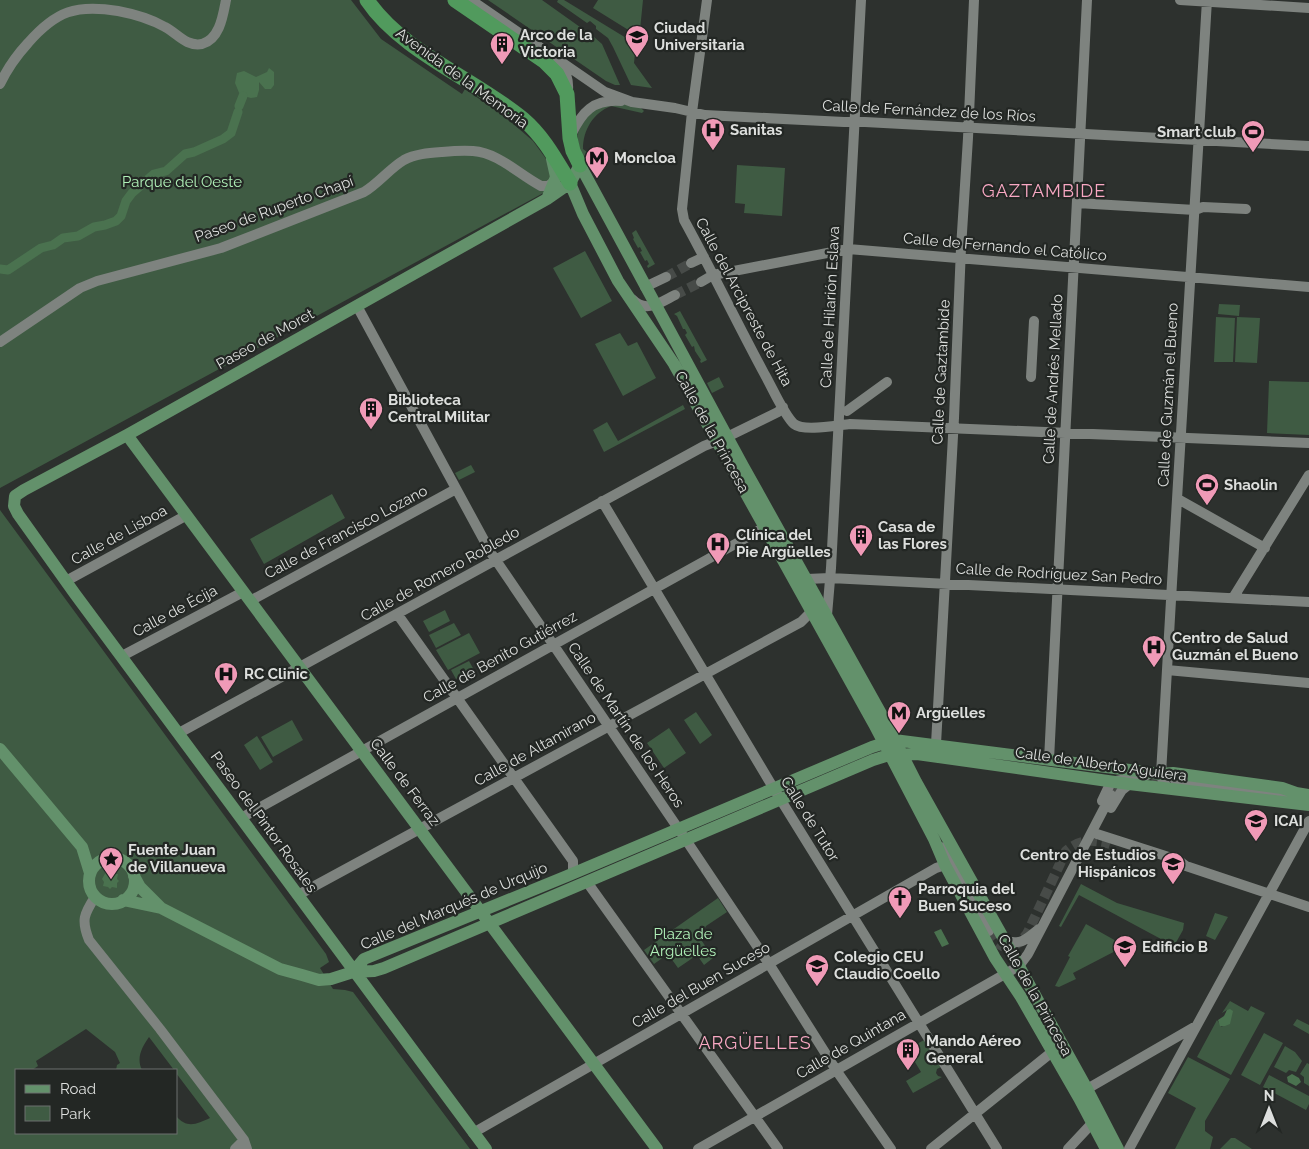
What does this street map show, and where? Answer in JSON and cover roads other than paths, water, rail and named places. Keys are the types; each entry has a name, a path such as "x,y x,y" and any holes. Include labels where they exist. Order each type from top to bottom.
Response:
{"highway":[{"path":"455,0 544,61 557,74 567,94 570,138"},
{"name":"Avenida de la Memoria","path":"371,6 404,38 524,120 544,141 551,152 563,182"},
{"name":"Calle de la Princesa","path":"570,138 573,151 580,165"}],"main road":[{"path":"362,0 371,6"},
{"path":"563,182 580,165"},
{"name":"Calle de la Princesa","path":"580,165 655,304 722,440 802,583 827,615 889,741 945,865 1005,975 1021,996 1106,1149"},
{"name":"Calle de la Princesa","path":"563,182 583,214 618,281 722,440"},
{"name":"Paseo de Moret","path":"18,514 14,506 16,496 547,199 563,182"},
{"name":"Calle de Ferraz","path":"127,435 657,1149"},
{"name":"Paseo del Pintor Rosales","path":"18,514 353,972 486,1149"},
{"name":"Calle de la Princesa","path":"802,583 811,612 889,741"},
{"name":"Calle de Alberto Aguilera","path":"889,741 936,744 1161,774 1172,773 1282,788 1302,794"},
{"name":"Calle del Marqués de Urquijo","path":"353,972 374,971 384,968 686,840 889,741"},
{"path":"0,749 82,847 90,873 89,886 95,897 109,904 123,900 162,908 280,969 319,980 331,979 353,972"},
{"name":"Calle de la Princesa","path":"895,755 1005,941 1118,1149"},
{"name":"Calle de Alberto Aguilera","path":"895,755 921,755 1111,788 1129,784 1172,785 1309,805"},
{"name":"Calle del Marqués de Urquijo","path":"353,972 364,959 678,829 873,760 895,755"},
{"path":"82,847 125,862 130,867 140,887 162,908"},
{"path":"90,873 98,863 110,858"},
{"path":"123,900 133,889 133,874"}],"street":[{"path":"0,84 6,71 42,26 71,10 96,8 126,13 167,27 179,38 189,43 201,44 211,40 220,27 226,0"},
{"path":"471,0 560,61 567,74 567,94"},
{"path":"692,112 707,0"},
{"name":"Calle de Hilarión Eslava","path":"827,615 861,0"},
{"name":"Calle de Gaztambide","path":"936,744 954,429 974,0"},
{"name":"Calle de Andrés Mellado","path":"1049,760 1087,0"},
{"path":"1180,0 1309,8"},
{"name":"Calle de Guzmán el Bueno","path":"1172,785 1163,782 1161,774 1178,499 1189,277 1195,210 1207,1"},
{"name":"Calle de Fernández de los Ríos","path":"560,61 605,92 632,102 705,115 854,121 1309,146"},
{"path":"570,138 579,119 591,107 607,101 632,102"},
{"name":"Calle del Arcipreste de Hita","path":"692,112 682,209 684,220 783,407 794,424 800,427 811,428 839,425"},
{"name":"Paseo de Ruperto Chapí","path":"0,342 80,288 97,281 221,248 246,239 364,192 409,158 428,153 474,151 488,154 498,159 541,186 563,182"},
{"path":"1077,203 1195,210 1203,207 1246,209"},
{"name":"Calle de Fernando el Católico","path":"701,282 713,275 848,249 1309,287"},
{"path":"691,263 704,257"},
{"path":"645,287 666,277"},
{"name":"Calle de la Princesa","path":"618,281 621,282 633,300 639,305 648,307 655,304"},
{"path":"655,304 675,295"},
{"name":"Calle de Martín de los Heros","path":"357,306 496,560 686,840 769,964 836,1070 891,1149"},
{"path":"1031,377 1034,321"},
{"path":"847,411 887,382"},
{"name":"Calle de Romero Robledo","path":"179,733 398,615 602,501 704,446 722,440 778,412 783,407"},
{"path":"839,425 1309,443"},
{"path":"1233,598 1309,475"},
{"name":"Calle de Francisco Lozano","path":"247,596 456,489"},
{"path":"1178,499 1265,548"},
{"name":"Calle de Tutor","path":"602,501 778,794 997,1149"},
{"name":"Calle de Lisboa","path":"66,581 187,515"},
{"name":"Calle de Benito Gutiérrez","path":"241,818 769,524"},
{"name":"Calle de Rodríguez San Pedro","path":"802,583 830,578 1309,602"},
{"name":"Calle de Écija","path":"122,656 247,596"},
{"name":"Calle de Altamirano","path":"298,895 801,622 811,612"},
{"path":"398,615 573,861 573,874"},
{"path":"1167,670 1309,683"},
{"path":"1019,966 1026,958 1061,891 1063,876 1111,788 1140,776 1161,774"},
{"path":"1061,891 1070,883 1120,793 1140,776"},
{"name":"Calle de Alberto Aguilera","path":"1172,785 1302,794"},
{"path":"1129,1149 1309,821"},
{"path":"1097,834 1178,860 1186,866"},
{"name":"Calle de la Princesa","path":"934,839 945,850 989,932"},
{"path":"1110,844 1177,866 1186,866 1309,907"},
{"name":"Calle del Buen Suceso","path":"473,1133 936,868 945,865"},
{"path":"587,882 778,1149"},
{"path":"95,897 85,913 84,919 84,928 89,940 160,1029 246,1145 234,1149"},
{"path":"1005,941 1023,942 1042,927"},
{"name":"Calle de Quintana","path":"698,1149 1019,966"},
{"path":"1087,1089 1197,1026"},
{"path":"931,1149 1052,1052"},
{"path":"1068,1149 1092,1124 1099,1112"}],"waterway":[{"path":"239,106 243,96"},
{"path":"0,269 8,270 41,248 53,245 63,238 78,236 94,227 116,221 121,216 126,201 132,193 154,174 166,171 185,154 223,139 231,133 238,112"}],"tunnel":[{"path":"666,277 691,263"},
{"path":"675,295 701,282"},
{"path":"1111,795 1118,788 1133,781 1175,780"},
{"path":"989,931 993,938 1002,946 1012,946 1022,940 1027,934 1066,851 1076,844 1087,841 1110,844"}],"place":[{"name":"Ciudad Universitaria","path":"637,58"},
{"name":"Arco de la Victoria","path":"502,65"},
{"name":"Sanitas","path":"713,151"},
{"name":"Smart club","path":"1253,153"},
{"name":"Moncloa","path":"597,179"},
{"name":"Biblioteca Central Militar","path":"371,430"},
{"name":"Shaolin","path":"1207,506"},
{"name":"Casa de las Flores","path":"861,557"},
{"name":"Clínica del Pie Argüelles","path":"718,565"},
{"name":"Centro de Salud Guzmán el Bueno","path":"1154,668"},
{"name":"RC Clinic","path":"226,695"},
{"name":"Argüelles","path":"899,734"},
{"name":"ICAI","path":"1256,842"},
{"name":"Fuente Juan de Villanueva","path":"111,880"},
{"name":"Centro de Estudios Hispánicos","path":"1173,885"},
{"name":"Parroquia del Buen Suceso","path":"900,919"},
{"name":"Edificio B","path":"1125,968"},
{"name":"Colegio CEU Claudio Coello","path":"817,987"},
{"name":"Mando Aéreo General","path":"908,1071"}],"district":[{"name":"GAZTAMBIDE","path":"1044,190"},
{"name":"ARGÜELLES","path":"755,1042"}],"park label":[{"name":"Parque del Oeste","path":"182,182"},
{"name":"Plaza de Argüelles","path":"683,942"}]}
